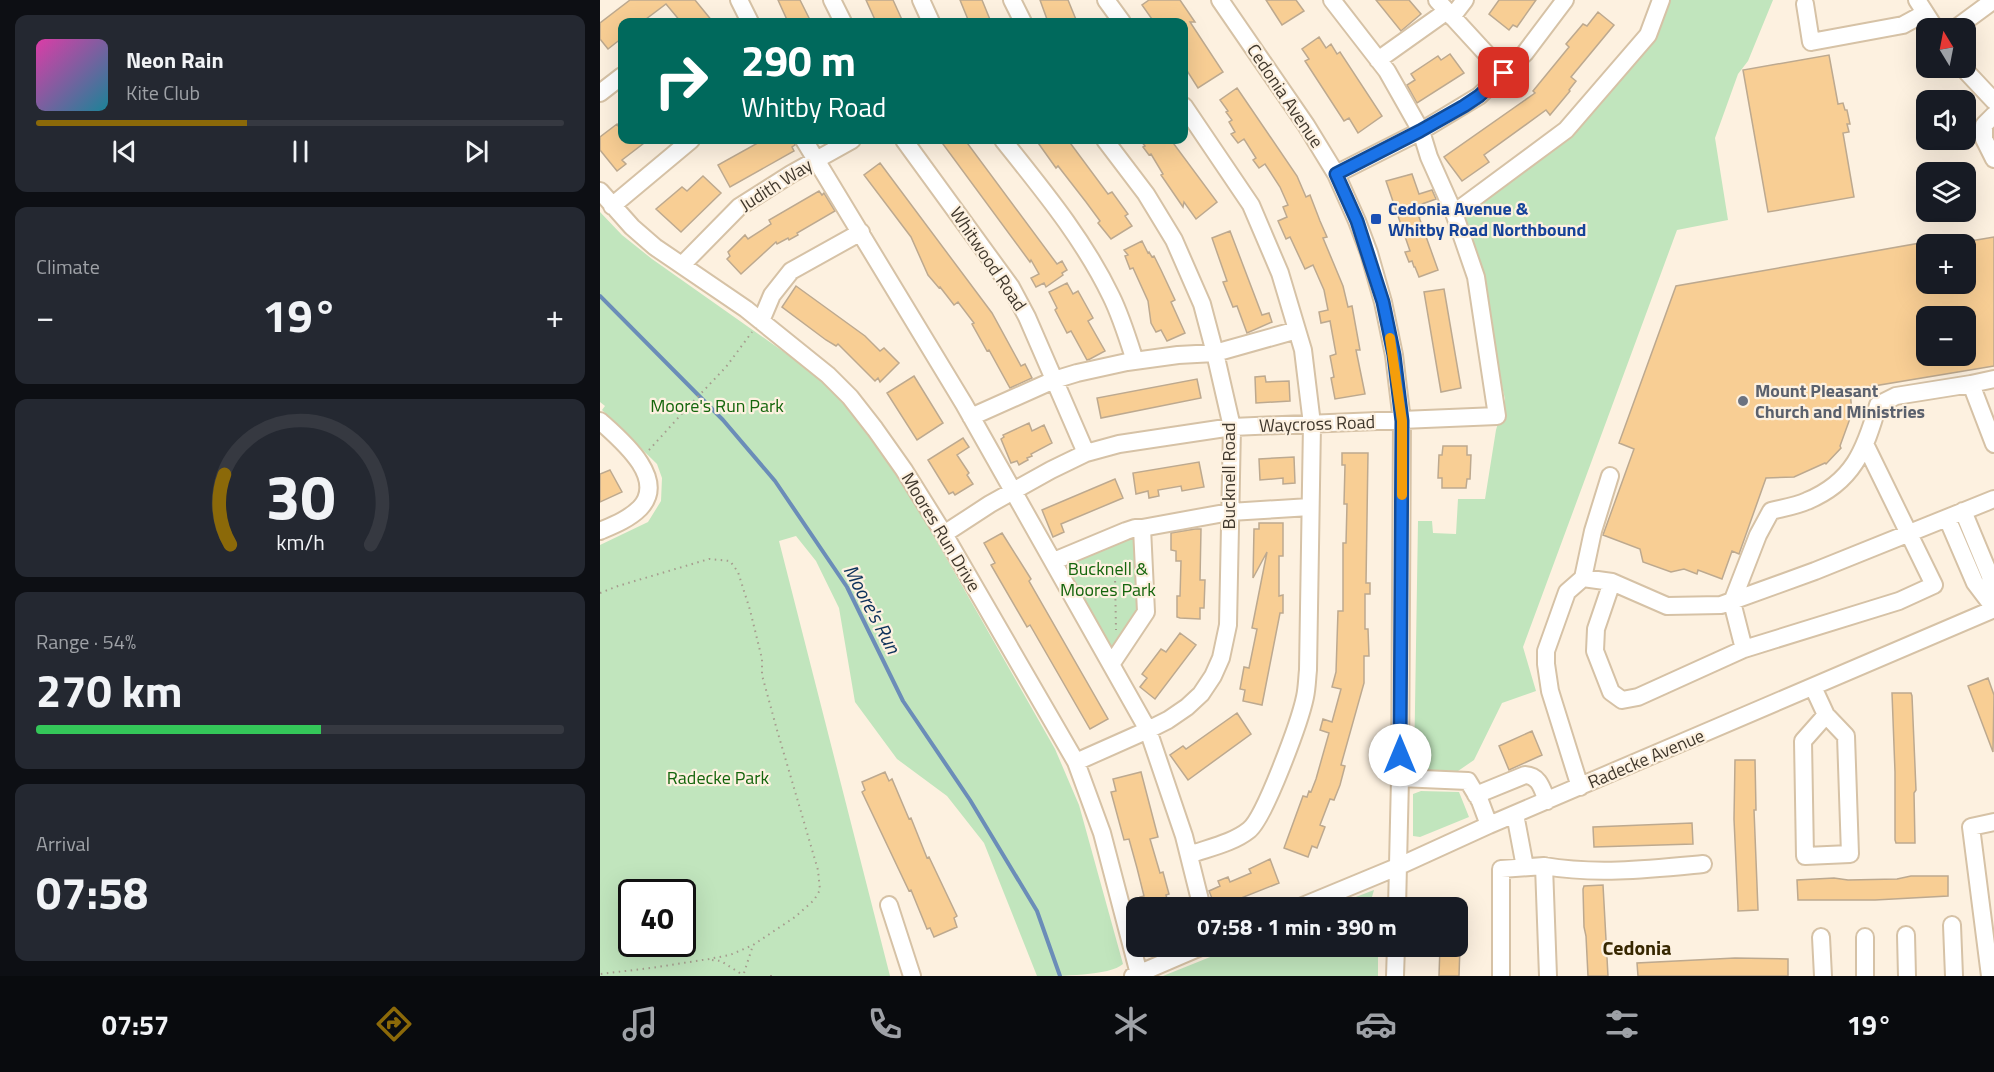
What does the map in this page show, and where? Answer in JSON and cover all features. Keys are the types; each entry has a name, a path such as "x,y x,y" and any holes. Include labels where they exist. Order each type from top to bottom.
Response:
{"street":[{"path":"739,0 748,18"},
{"path":"832,0 841,18"},
{"path":"921,0 929,18"},
{"path":"1012,0 1021,18"},
{"path":"1106,0 1119,18"},
{"name":"Cedonia Avenue","path":"1220,0 1306,125 1336,174 1357,221 1383,302 1394,355 1402,421 1397,897"},
{"path":"1332,0 1386,71 1420,131 1454,213 1566,130 1648,35 1661,0"},
{"path":"1378,60 1445,9 1465,0"},
{"path":"1336,174 1420,131 1479,96 1525,53 1565,0"},
{"path":"1970,18 1994,0"},
{"path":"1805,4 1811,42 1902,25 1921,6"},
{"path":"1445,9 1504,73"},
{"path":"1972,78 1994,101"},
{"path":"600,93 618,79"},
{"path":"1188,111 1251,205 1281,273 1303,350 1312,424 1307,679 1303,705 1258,820 1240,836 1189,855"},
{"path":"1994,115 1984,124 1984,139 1994,159"},
{"path":"612,206 686,144"},
{"path":"806,144 861,232 971,417 1012,491 1114,660 1148,730 1184,836 1199,897"},
{"name":"Judith Way","path":"682,265 739,207 845,144"},
{"name":"Whitwood Road","path":"907,144 1011,287 1027,317 1086,453"},
{"path":"1006,144 1067,222 1097,270 1120,316 1135,361"},
{"name":"Bucknell Road","path":"1076,762 1148,730 1187,707 1201,694 1214,675 1221,657 1228,625 1232,427 1215,353 1202,304 1174,240 1146,194 1108,144"},
{"name":"Moores Run Drive","path":"600,191 632,227 655,247 761,321 819,368 850,397 904,470 944,534 1076,762 1102,833 1136,975"},
{"name":"Waycross Road","path":"944,534 1012,491 1086,453 1152,438 1232,427 1497,416 1476,277 1454,213"},
{"path":"761,321 772,295 791,271 861,232"},
{"path":"971,417 1054,380 1095,368 1178,355 1215,353 1297,330"},
{"path":"1744,649 1732,602 1758,535 1771,511 1807,501 1841,482 1861,456 1878,405 1896,396 1994,379"},
{"path":"1971,384 1994,444"},
{"path":"600,421 640,461 649,485 647,498 640,508 625,519 600,531"},
{"path":"1612,582 1596,629 1595,651 1611,692 1622,700 1638,697 1744,649 1899,601 1934,585 1865,444"},
{"path":"1580,787 1550,691 1546,651 1567,592 1583,578 1593,531 1611,476"},
{"path":"1583,578 1612,582 1666,606 1721,605 1815,571 1994,499"},
{"path":"1054,561 1135,528 1230,512 1311,507"},
{"path":"1963,511 1990,576 1994,607"},
{"path":"1947,518 1976,583 1994,607"},
{"path":"1114,660 1146,612 1142,528"},
{"name":"Radecke Avenue","path":"1325,897 1994,607"},
{"path":"1813,687 1826,715 1846,736 1850,854 1805,856 1803,741 1826,715"},
{"path":"1476,795 1525,775 1532,775 1538,779 1547,801"},
{"path":"1400,778 1468,781 1480,801 1489,825"},
{"path":"1515,814 1525,867"},
{"path":"1990,976 1971,827 1994,822"},
{"path":"1501,976 1501,869 1544,866 1572,870 1642,870 1703,864"},
{"path":"1544,866 1548,976"},
{"path":"889,905 912,976"},
{"path":"1952,926 1954,976"},
{"path":"1906,935 1907,976"},
{"path":"1821,937 1823,976"},
{"path":"1865,937 1865,976"},
{"path":"1136,975 1178,957"},
{"path":"1395,976 1396,957"}],"path":[{"path":"640,461 726,367 761,321"},
{"path":"600,593 709,559 730,561 738,572 750,610 762,659 762,675 818,870 820,890 814,900 795,917 753,945 730,955 642,970 600,974"},
{"path":"1114,660 1115,575"},
{"path":"709,959 721,961 744,975 753,945"}],"green space":[{"path":"1669,0 1773,0 1748,61 1738,74 1715,138 1728,220 1677,230 1523,647 1536,691 1502,703 1474,760 1458,771 1414,770 1418,521 1432,521 1433,533 1456,534 1458,499 1485,499 1496,430 1505,399 1463,220 1466,214 1566,141 1578,128"},
{"path":"600,212 622,235 652,259 801,364 828,387 865,428 919,510 1055,749 1079,805 1123,964 1096,973 1037,976 984,843 947,796 897,759 855,702 839,608 816,561 796,536 779,541 890,976 600,976 600,545 648,522 661,501 662,478 657,464 602,410 605,406 600,402"},
{"name":"Bucknell & Moores Park","path":"1139,533 1141,612 1113,650 1066,570 1068,562"},
{"path":"1421,791 1459,792 1469,817 1420,837 1413,836 1413,794"},
{"path":"1374,890 1372,897 1356,897"},
{"path":"1210,957 1378,957 1378,976 1163,976"}],"building":[{"path":"630,0 695,0 710,18 678,18 666,4 647,18 618,18 618,41 608,49 600,39 600,23"},
{"path":"778,0 800,0 809,18 786,18"},
{"path":"866,0 893,0 901,18 874,18"},
{"path":"960,0 982,0 989,18 967,18"},
{"path":"1040,0 1068,0 1075,18 1047,18"},
{"path":"1149,0 1180,0 1195,22 1190,22 1223,72 1198,88 1188,72 1188,18 1151,18 1142,5"},
{"path":"1266,0 1296,0 1304,11 1282,25"},
{"path":"1376,0 1409,0 1421,14 1401,31"},
{"path":"1499,0 1536,0 1517,27 1513,25 1509,30 1489,14"},
{"path":"1598,12 1614,25 1571,77 1576,81 1570,91 1550,115 1546,110 1484,155 1489,162 1462,181 1444,157 1535,93 1533,91 1569,47 1566,44 1583,24 1587,26"},
{"path":"1319,37 1326,48 1331,44 1337,54 1340,52 1382,116 1358,133 1349,118 1344,121 1305,61 1309,59 1302,49"},
{"path":"1450,54 1464,73 1417,103 1407,85 1415,80 1411,74 1438,56 1441,60"},
{"path":"1829,55 1838,104 1843,103 1850,124 1847,124 1849,132 1843,133 1854,197 1768,212 1743,70"},
{"path":"1237,88 1297,176 1306,197 1310,195 1327,237 1323,238 1343,286 1348,307 1352,306 1360,350 1356,350 1365,394 1335,399 1330,356 1336,354 1330,321 1321,323 1319,312 1328,310 1324,290 1313,265 1305,269 1290,237 1286,239 1278,221 1287,217 1283,207 1288,205 1280,187 1265,164 1259,168 1253,160 1256,158 1244,139 1238,143 1231,134 1235,132 1229,122 1232,120 1220,100"},
{"path":"617,124 618,144 643,144 622,160 626,164 617,171 600,150 600,137"},
{"path":"756,144 795,144 792,147 794,151 730,187 718,165"},
{"path":"943,144 968,144 1057,264 1062,261 1067,270 1046,287 1044,283 1036,287 1031,278 1039,274 1031,260 1030,262"},
{"path":"1039,144 1071,144 1108,194 1112,192 1128,214 1125,216 1132,226 1111,239 1098,223 1100,221 1086,202 1058,166 1056,168"},
{"path":"1143,144 1174,144 1217,202 1196,219 1184,202 1183,207 1161,175 1163,174 1151,154 1149,155 1143,147 1145,146"},
{"path":"880,163 992,313 1021,366 1025,364 1032,378 1010,388 972,324 974,323 958,302 954,305 928,275 911,237 864,175"},
{"path":"1412,174 1419,194 1432,190 1436,199 1422,204 1426,215 1419,217 1438,270 1419,277 1405,252 1410,251 1386,181"},
{"path":"703,176 721,193 681,232 656,209 682,187 687,191"},
{"path":"819,191 822,195 824,193 835,211 789,240 788,238 777,244 776,242 741,274 727,259 730,256 728,252 745,235 748,239 771,224 769,220"},
{"path":"1230,231 1262,315 1269,313 1272,322 1247,333 1237,306 1233,307 1223,282 1227,281 1212,238"},
{"name":"Mount Pleasant Church and Ministries","path":"1994,237 1994,366 1850,390 1852,413 1841,448 1826,464 1794,477 1766,478 1739,554 1732,551 1722,579 1698,570 1697,574 1684,569 1671,572 1643,562 1640,549 1603,535 1634,449 1619,443 1676,286 1916,244 1916,294 1976,294 1976,240"},
{"path":"1142,241 1148,253 1154,256 1161,270 1175,300 1171,302 1185,333 1167,341 1161,330 1156,332 1151,323 1148,301 1125,256 1128,255 1124,250"},
{"path":"1067,283 1073,294 1078,291 1093,318 1088,321 1105,351 1087,360 1071,331 1067,333 1049,292"},
{"path":"796,286 865,336 880,351 884,348 899,363 880,382 878,378 875,381 838,344 836,346 826,340 782,307"},
{"path":"1444,289 1461,388 1441,392 1424,292"},
{"path":"914,376 943,423 917,440 887,393"},
{"path":"1265,376 1266,382 1289,381 1290,401 1256,403 1255,377"},
{"path":"1197,379 1201,398 1101,418 1097,398"},
{"path":"1029,423 1032,431 1044,425 1052,443 1031,454 1028,460 1019,465 1017,461 1011,463 1001,439 1003,435"},
{"path":"963,438 969,447 957,455 969,473 967,475 973,484 955,495 953,492 949,494 928,460"},
{"path":"1443,446 1467,446 1467,455 1471,455 1470,479 1467,479 1466,488 1442,488 1442,478 1438,478 1439,455 1442,455"},
{"path":"1342,453 1368,453 1366,583 1370,583 1370,594 1365,594 1365,629 1368,629 1369,656 1364,656 1364,683 1341,765 1345,766 1340,785 1334,800 1330,799 1320,825 1325,827 1317,848 1312,846 1308,857 1284,848 1303,796 1307,797 1309,791 1311,792 1316,779 1329,733 1320,730 1323,719 1332,722 1341,689 1332,687 1336,672 1338,611 1343,611 1343,543 1346,543 1347,504 1344,504 1345,465 1342,465"},
{"path":"1294,457 1295,483 1283,484 1283,478 1260,480 1259,459"},
{"path":"1199,462 1204,487 1182,491 1181,486 1158,490 1159,496 1149,498 1148,491 1136,494 1133,473"},
{"path":"610,470 622,492 600,502 600,474"},
{"path":"1115,479 1123,498 1061,524 1064,532 1053,537 1042,510"},
{"path":"1259,523 1283,523 1283,556 1279,556 1279,596 1283,595 1283,613 1280,613 1262,705 1243,701 1245,690 1240,689 1244,667 1249,668 1257,629 1252,628 1267,552 1253,578 1254,529 1259,529"},
{"path":"1201,529 1200,580 1205,580 1204,608 1200,608 1200,619 1180,618 1177,617 1177,596 1180,596 1181,561 1176,561 1176,551 1171,550 1171,533"},
{"path":"1002,533 1031,579 1029,581 1108,719 1090,729 1030,625 1027,627 991,565 995,563 984,543"},
{"path":"1180,633 1196,645 1155,699 1140,687 1147,678 1142,674 1161,649 1166,652"},
{"path":"1988,678 1994,695 1993,752 1968,686"},
{"path":"1892,693 1911,693 1912,696 1916,790 1914,793 1915,843 1896,843 1895,840"},
{"path":"1237,713 1251,734 1188,780 1170,755 1183,746 1186,749"},
{"path":"1532,731 1542,755 1509,770 1499,746"},
{"path":"1735,760 1755,760 1756,810 1754,810 1758,910 1738,911 1734,819"},
{"path":"885,772 889,781 892,779 927,858 929,857 957,916 954,918 957,927 934,937 930,928 927,929 911,890 909,891 862,792 865,790 862,782"},
{"path":"1141,772 1158,837 1150,839 1160,873 1163,872 1169,894 1166,897 1140,897 1144,896 1129,839 1124,840 1111,792 1116,791 1113,779"},
{"path":"1692,823 1693,844 1594,847 1593,827"},
{"path":"1270,859 1279,883 1244,897 1211,897 1209,891 1220,886 1218,881 1228,877 1230,882 1251,873 1249,869"},
{"path":"1911,876 1948,876 1948,896 1875,900 1798,900 1797,880 1897,879"},
{"path":"1603,885 1608,976 1588,976 1583,889 1584,886"},
{"path":"1440,957 1460,957 1459,976 1439,976"},
{"path":"1735,958 1788,959 1788,976 1638,976 1637,963"}],"waterway":[{"name":"Moore's Run","path":"600,296 723,420 775,481 847,587 903,701 970,800 1037,911 1060,976"}],"slow traffic":[{"path":"1390,338 1402,421 1402,495"}],"place":[{"name":"Cedonia Avenue & Whitby Road Northbound","path":"1376,219"},
{"name":"Mount Pleasant Church and Ministries","path":"1743,401"}],"district":[{"name":"Cedonia","path":"1637,948"}],"route":[{"path":"1400,755 1402,421 1394,355 1383,302 1369,253 1336,174 1464,106 1479,96 1504,73"}],"park label":[{"name":"Moore's Run Park","path":"717,406"},
{"name":"Radecke Park","path":"718,778"}]}
